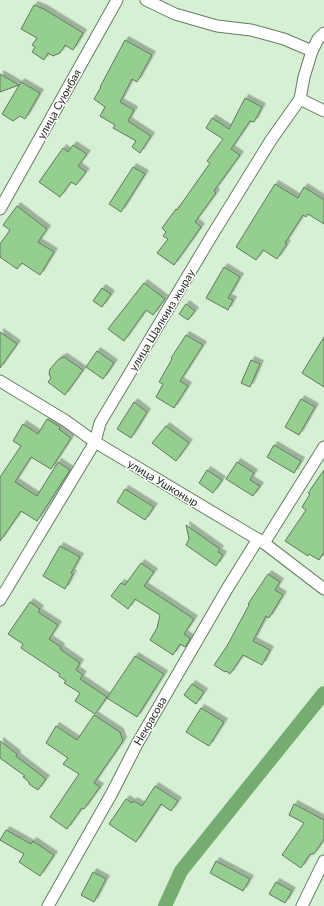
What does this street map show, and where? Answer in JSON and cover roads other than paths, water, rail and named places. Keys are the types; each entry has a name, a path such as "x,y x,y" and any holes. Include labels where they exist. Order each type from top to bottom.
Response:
{"street":[{"name":"улица Суюнбая","path":"0,209 117,0"},
{"path":"146,0 175,14 217,26 251,30 284,39 312,51"},
{"name":"улица Шалкииз жырау","path":"0,600 95,442 100,423 211,237 271,140 300,100 304,77 312,51 321,36"},
{"path":"300,100 324,111"},
{"name":"улица Ушконыр","path":"0,381 66,421 95,442 261,541 324,589"},
{"name":"Некрасова","path":"48,906 112,793 137,744 227,589 324,447"},
{"path":"302,906 324,861"}],"waterway":[{"path":"165,906 181,871 324,693"}]}
